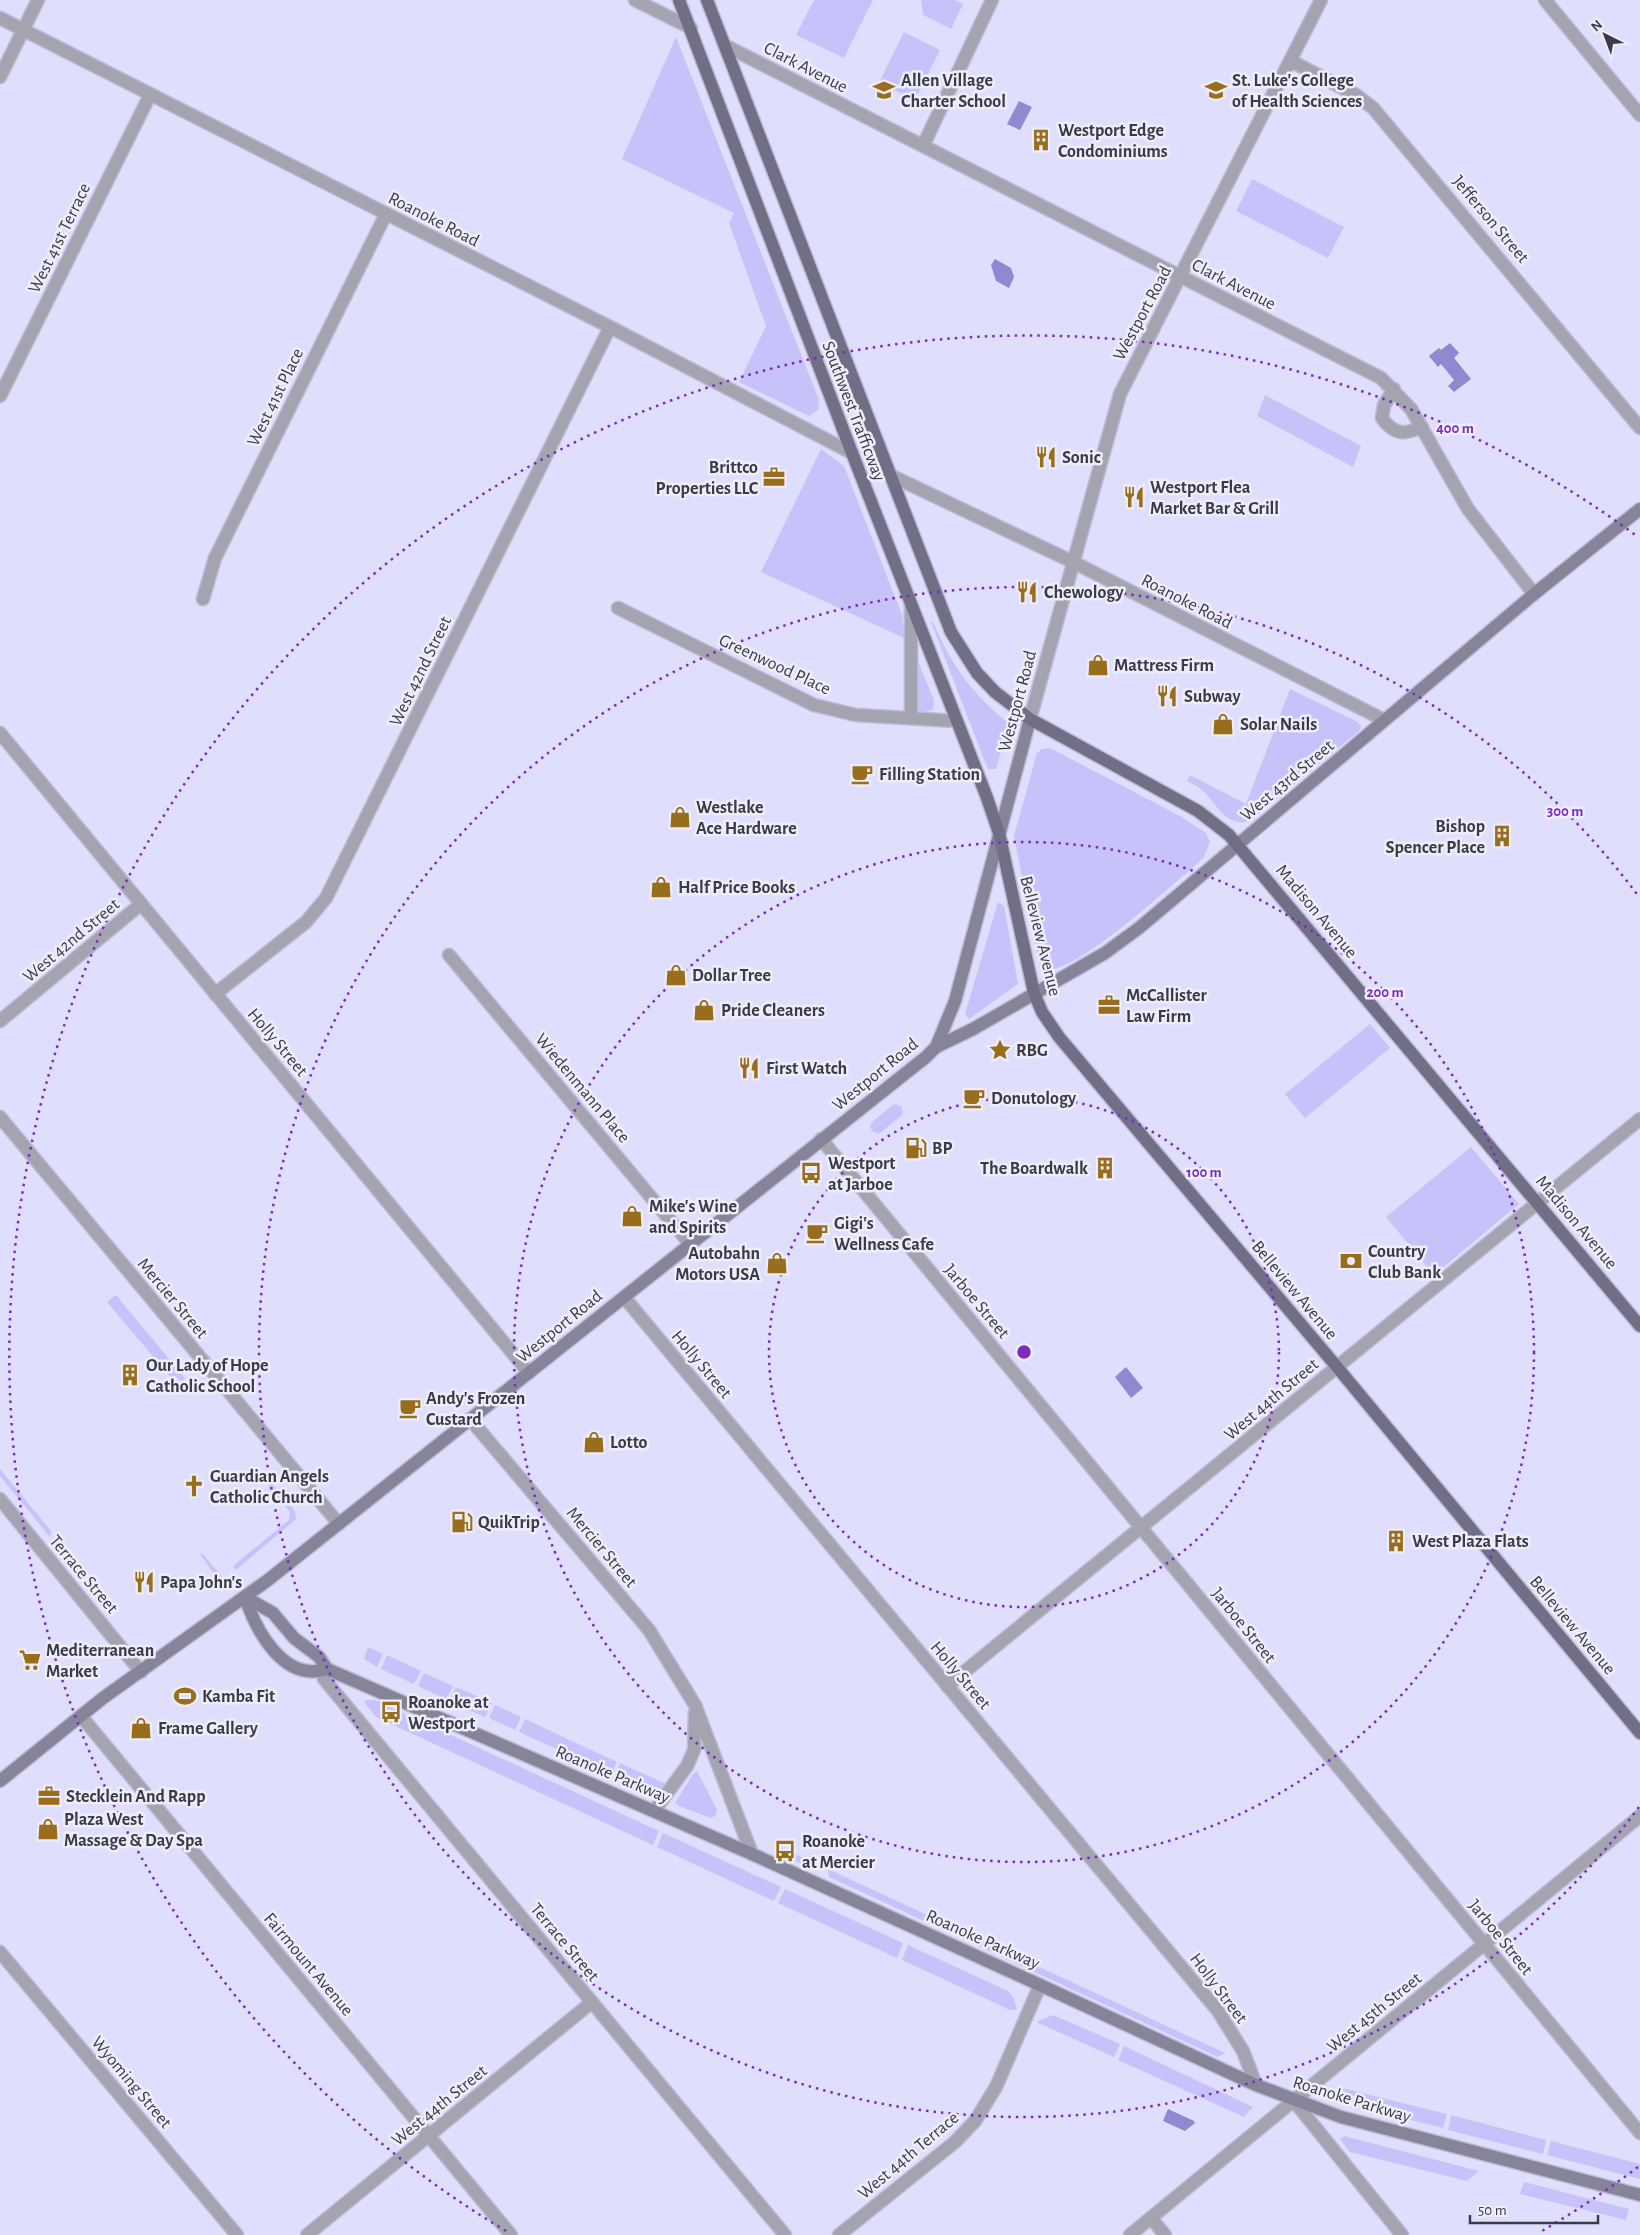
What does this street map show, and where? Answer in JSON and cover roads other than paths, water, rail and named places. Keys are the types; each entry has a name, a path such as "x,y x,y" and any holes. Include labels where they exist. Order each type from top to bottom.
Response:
{"main road":[{"name":"Southwest Trafficway","path":"679,0 999,833"},
{"name":"Southwest Trafficway","path":"707,0 951,632 977,673 995,692 1030,719"},
{"name":"Madison Avenue","path":"1030,719 1198,811 1238,844 1640,1326"},
{"name":"Belleview Avenue","path":"999,833 1034,993 1042,1012 1059,1037 1337,1367 1640,1733"}],"street":[{"path":"0,77 38,0"},
{"path":"635,0 691,28"},
{"path":"924,146 992,0"},
{"name":"Westport Road","path":"0,1782 81,1716 246,1597 339,1524 926,1057 936,1047 955,1001 999,833 1120,394 1321,0"},
{"path":"1544,0 1640,115"},
{"name":"Roanoke Road","path":"0,18 610,328 852,454"},
{"name":"Clark Avenue","path":"726,46 1381,378 1394,389 1411,409 1468,509 1534,594"},
{"name":"Jefferson Street","path":"1291,61 1356,95 1373,108 1640,428"},
{"name":"West 41st Terrace","path":"0,396 150,95"},
{"name":"West 41st Place","path":"203,599 215,558 386,214"},
{"name":"West 42nd Street","path":"215,994 306,922 326,898 610,328"},
{"path":"1394,389 1384,405 1382,418 1390,429 1401,432 1412,431 1422,427"},
{"name":"Roanoke Road","path":"892,476 1073,562 1384,720"},
{"name":"West 43rd Street","path":"936,1047 973,1029 1105,953 1139,928 1534,594 1640,509"},
{"path":"911,606 911,718"},
{"name":"Greenwood Place","path":"618,608 814,704 856,715 956,721"},
{"name":"Holly Street","path":"0,733 529,1373"},
{"name":"West 42nd Street","path":"0,1021 141,904"},
{"name":"Wiedenmann Place","path":"449,955 690,1244"},
{"name":"Mercier Street","path":"0,1117 339,1524"},
{"name":"West 44th Street","path":"947,1686 1640,1119"},
{"name":"Jarboe Street","path":"821,1139 1640,2132"},
{"name":"Holly Street","path":"624,1297 1218,2011 1244,2051 1256,2086"},
{"name":"Mercier Street","path":"470,1419 649,1630 695,1705 752,1854"},
{"name":"Terrace Street","path":"0,1499 141,1672"},
{"name":"Roanoke Parkway","path":"246,1597 256,1627 283,1660 305,1672 317,1672 327,1669"},
{"name":"Roanoke Parkway","path":"246,1597 273,1613 294,1638 319,1657 327,1669 752,1854 1256,2086 1341,2117 1640,2196"},
{"name":"Terrace Street","path":"327,1669 324,1679 785,2235"},
{"path":"654,1811 687,1766 694,1750 695,1705"},
{"name":"Fairmount Avenue","path":"81,1716 511,2235"},
{"name":"West 45th Street","path":"1130,2235 1640,1816"},
{"name":"Wyoming Street","path":"0,1952 237,2235"},
{"name":"West 44th Terrace","path":"839,2235 955,2142 975,2121 996,2087 1040,1985"},
{"name":"West 44th Street","path":"307,2235 592,2002"},
{"path":"1294,2101 1402,2235"},
{"path":"1151,2218 1165,2235"}],"place":[{"name":"Allen Village Charter School","path":"884,90"},
{"name":"St. Luke's College of Health Sciences","path":"1216,90"},
{"name":"Westport Edge Condominiums","path":"1041,140"},
{"name":"Sonic","path":"1046,457"},
{"name":"Brittco Properties LLC","path":"774,477"},
{"name":"Westport Flea Market Bar & Grill","path":"1134,497"},
{"name":"Chewology","path":"1027,592"},
{"name":"Mattress Firm","path":"1098,665"},
{"name":"Subway","path":"1167,696"},
{"name":"Solar Nails","path":"1223,724"},
{"name":"Filling Station","path":"862,774"},
{"name":"Westlake Ace Hardware","path":"680,817"},
{"name":"Bishop Spencer Place","path":"1502,836"},
{"name":"Half Price Books","path":"661,887"},
{"name":"Dollar Tree","path":"676,975"},
{"name":"McCallister Law Firm","path":"1109,1005"},
{"name":"Pride Cleaners","path":"704,1010"},
{"name":"RBG","path":"1000,1050"},
{"name":"First Watch","path":"749,1068"},
{"name":"Donutology","path":"974,1098"},
{"name":"BP","path":"916,1148"},
{"name":"The Boardwalk","path":"1105,1168"},
{"name":"Westport at Jarboe","path":"811,1173"},
{"name":"Mike's Wine and Spirits","path":"632,1216"},
{"name":"Gigi's Wellness Cafe","path":"817,1233"},
{"name":"Country Club Bank","path":"1351,1261"},
{"name":"Autobahn Motors USA","path":"777,1263"},
{"name":"Our Lady of Hope Catholic School","path":"130,1375"},
{"name":"Andy's Frozen Custard","path":"410,1408"},
{"name":"Lotto","path":"594,1442"},
{"name":"Guardian Angels Catholic Church","path":"194,1486"},
{"name":"QuikTrip","path":"462,1522"},
{"name":"West Plaza Flats","path":"1396,1541"},
{"name":"Papa John's","path":"144,1582"},
{"name":"Mediterranean Market","path":"30,1660"},
{"name":"Kamba Fit","path":"185,1696"},
{"name":"Roanoke at Westport","path":"391,1712"},
{"name":"Frame Gallery","path":"141,1728"},
{"name":"Stecklein And Rapp","path":"49,1796"},
{"name":"Plaza West Massage & Day Spa","path":"48,1829"},
{"name":"Roanoke at Mercier","path":"785,1851"}]}
